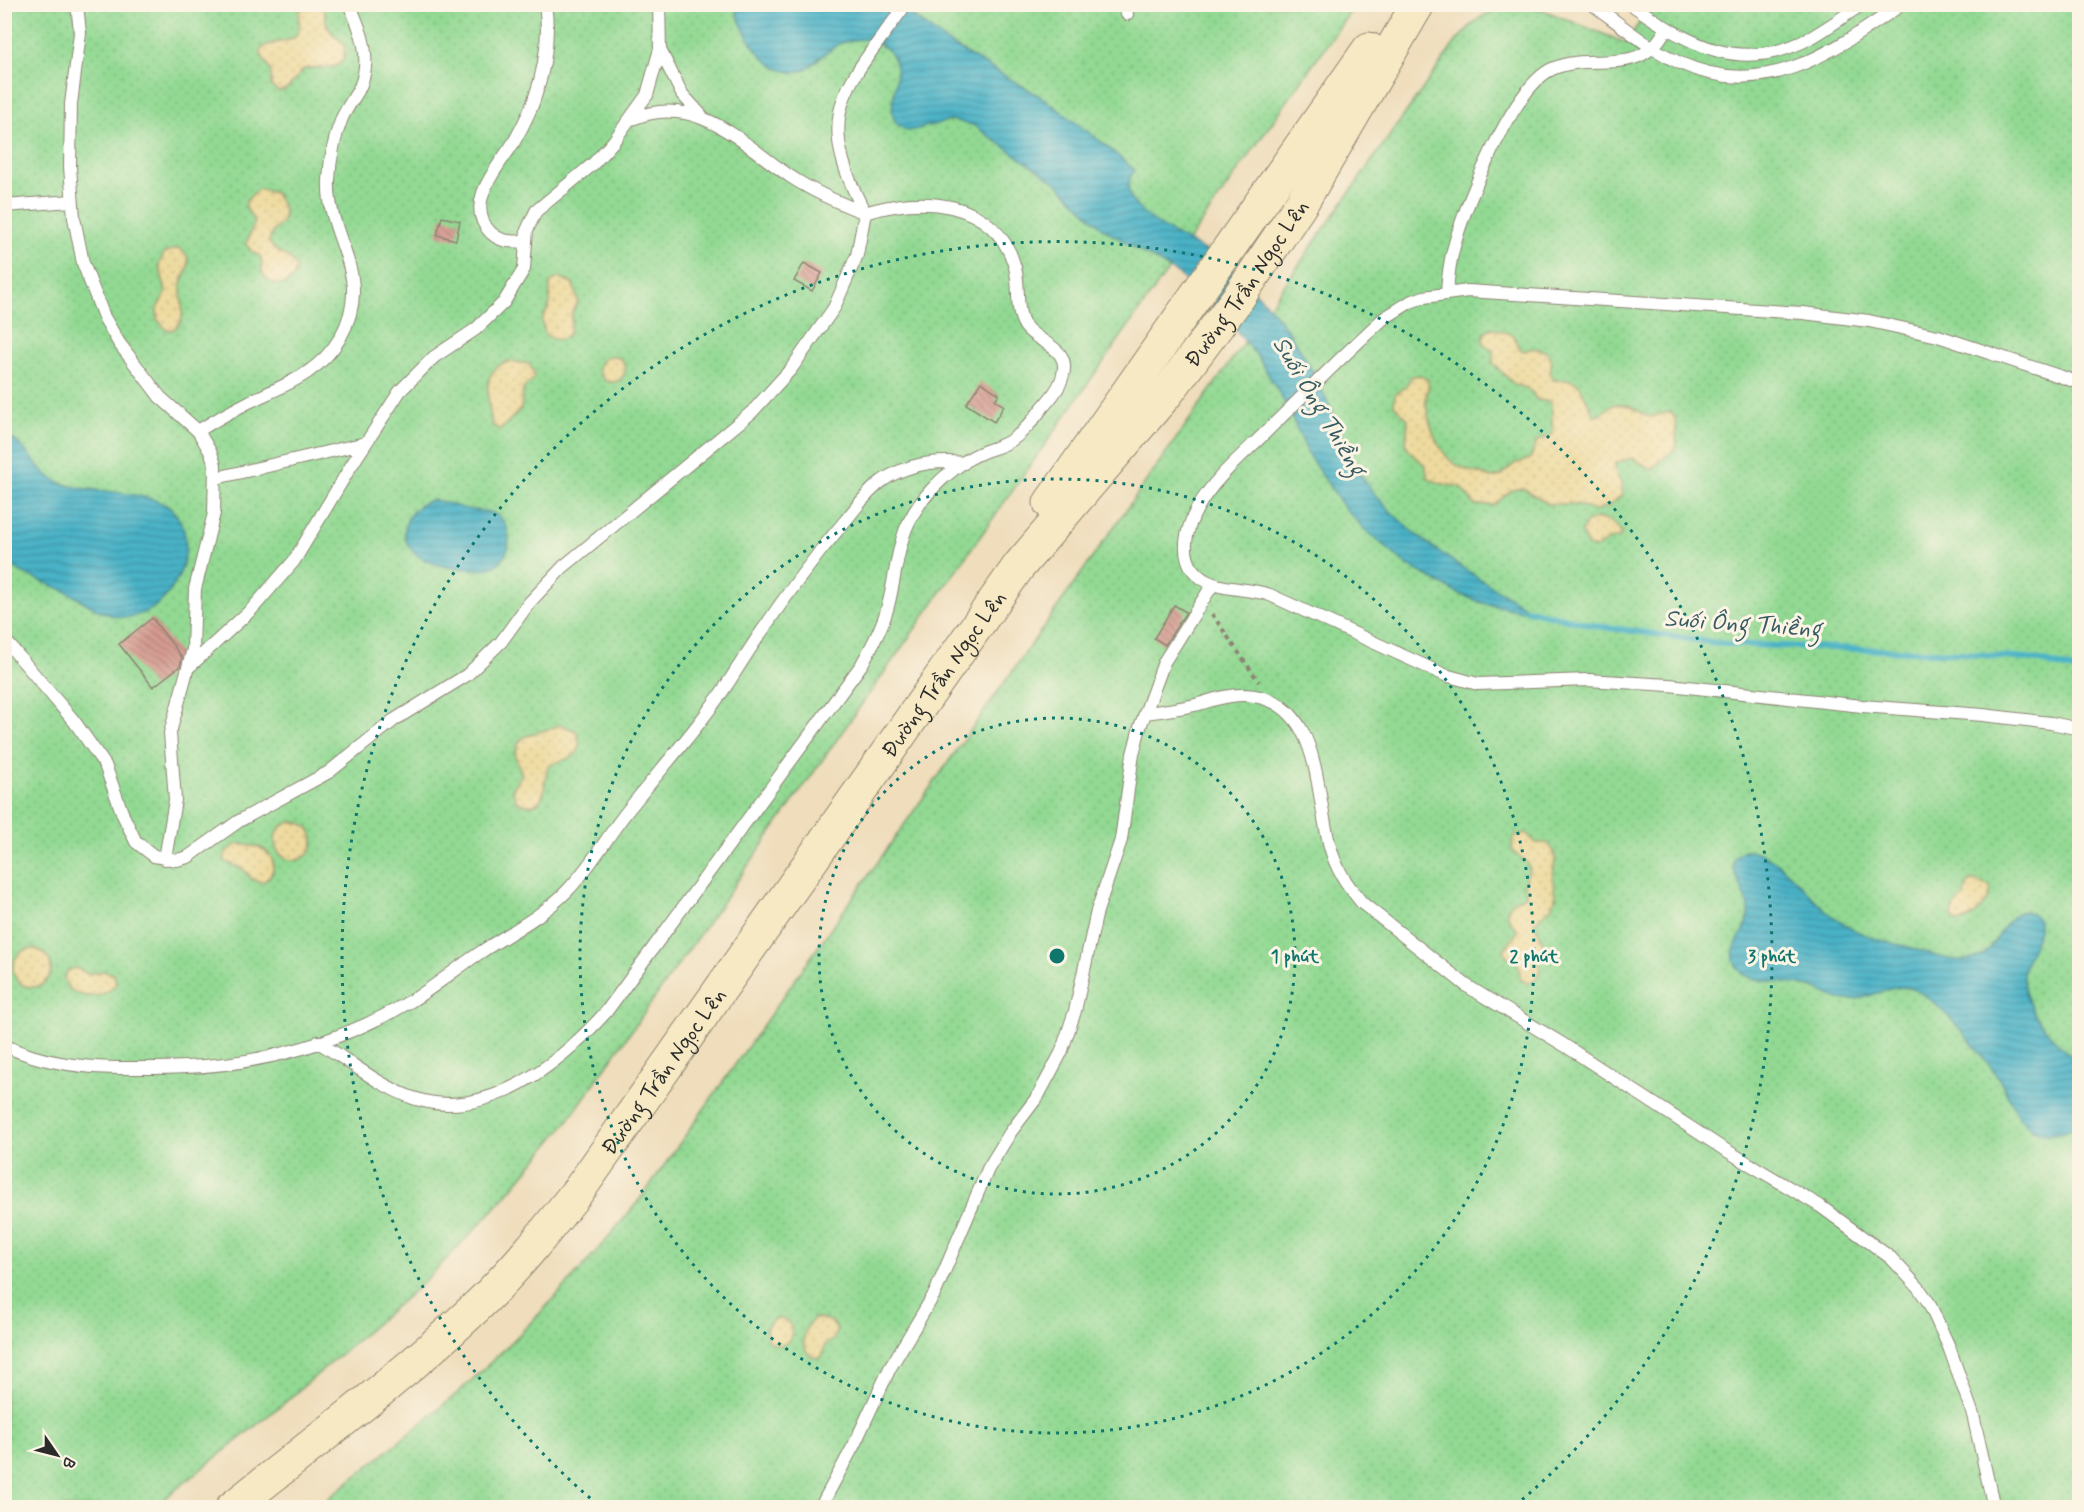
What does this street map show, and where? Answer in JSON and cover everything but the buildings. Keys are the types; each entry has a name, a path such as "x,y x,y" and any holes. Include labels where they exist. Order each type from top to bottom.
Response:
{"street":[{"name":"Đường Trần Ngọc Lên","path":"1019,566 1039,522 1062,485 1401,4"},
{"name":"Đường Trần Ngọc Lên","path":"232,1508 390,1383 466,1317 504,1278 559,1215 605,1156 1019,566 1167,393 1254,275 1306,194 1418,4"}],"lane":[{"path":"77,4 80,33 71,104 72,201 83,263 104,317 151,387 169,407 198,431 211,453 216,478 214,513 195,589 194,649 170,733 175,800 165,859"},
{"path":"198,431 222,416 306,375 330,352 347,322 351,307 353,277 345,247 333,218 328,181 335,139 366,67 365,43 348,4"},
{"path":"526,240 504,240 490,232 485,224 482,206 487,182 524,123 540,82 547,35 545,4"},
{"path":"190,666 252,609 294,561 400,391 434,357 476,329 504,302 524,269 530,220 536,211 593,164 631,119 653,80 660,49 659,4"},
{"path":"4,639 74,721 105,765 123,815 136,842 154,856 165,859 188,857 239,821 307,786 394,720 447,688 484,659 540,590 562,567 731,432 791,369 841,295 857,255 865,213 839,152 838,122 850,82 906,4"},
{"path":"1592,4 1654,48 1700,70 1741,77 1762,76 1802,66 1823,56 1902,4"},
{"path":"1631,4 1666,29 1707,49 1724,53 1760,54 1786,48 1812,37 1862,4"},
{"path":"1447,292 1454,244 1467,207 1493,150 1524,93 1532,83 1541,75 1563,65 1637,58 1654,48 1666,29"},
{"path":"318,1042 399,1092 423,1101 452,1104 482,1099 519,1083 544,1068 588,1032 606,1012 862,664 883,622 904,529 922,500 933,487 964,463 1011,440 1030,425 1061,383 1064,366 1061,356 1056,348 1026,326 1019,310 1017,274 1010,252 1003,240 983,220 958,208 921,202 902,203 865,213 839,203 794,178 702,116 678,87 660,49"},
{"path":"631,119 666,111 702,116"},
{"path":"4,206 72,201"},
{"path":"2079,383 1938,336 1845,317 1534,294 1447,292 1424,297 1396,310 1280,418 1218,480 1201,502 1190,524 1186,546 1189,562 1198,575 1213,584 1264,593 1445,675 1478,684 1588,680 1669,685 1862,706 1983,715 2051,723 2079,729"},
{"path":"216,478 366,443"},
{"path":"4,1045 55,1062 157,1068 237,1064 269,1057 358,1028 412,1000 550,907 585,870 621,819 704,717 792,586 860,502 882,481 913,466 947,461 964,463"},
{"path":"820,1508 850,1453 890,1368 935,1293 988,1169 1010,1133 1038,1096 1061,1053 1076,1011 1097,911 1119,850 1133,754 1145,713 1164,662 1213,584"},
{"path":"1145,713 1240,695 1266,699 1289,714 1306,739 1315,766 1333,856 1350,889 1362,903 1467,986 1820,1206 1876,1246 1905,1272 1929,1303 1962,1380 1973,1415 1994,1508"}],"path":[{"path":"1202,602 1240,651 1256,676 1266,699"}],"green space":[{"path":"5,5 1355,5 565,1125 498,1205 426,1280 289,1399 154,1507 5,1508"},
{"path":"1519,5 1543,10 1626,43 1651,5 2079,5 2079,1507 316,1508 436,1412 497,1356 563,1289 644,1194 1455,43 1482,16 1508,6"}],"sand":[{"path":"307,4 320,6 323,9 327,25 344,45 344,55 338,65 304,69 288,88 279,92 271,86 271,72 260,52 269,44 287,41 296,35 299,28 300,11"},
{"path":"258,189 275,193 284,209 283,221 272,233 269,241 274,249 290,259 296,267 294,277 286,283 276,284 268,280 262,271 260,256 252,252 246,244 255,222 246,208 246,201"},
{"path":"178,248 186,254 188,259 187,270 181,285 182,316 177,326 172,330 167,330 157,319 157,309 166,292 159,265 164,253"},
{"path":"559,277 573,284 578,302 572,313 570,332 564,338 558,339 545,334 542,320 550,304 550,283"},
{"path":"1491,328 1514,335 1518,347 1523,351 1540,349 1547,353 1552,361 1550,373 1553,380 1570,380 1579,384 1594,415 1600,414 1615,404 1630,406 1649,417 1670,412 1675,418 1677,447 1652,469 1632,458 1615,463 1615,471 1622,486 1622,495 1608,506 1595,511 1576,504 1548,504 1523,488 1512,490 1494,505 1475,505 1461,487 1442,484 1428,478 1425,465 1413,455 1406,445 1408,419 1394,405 1395,394 1405,387 1412,376 1420,375 1428,380 1426,404 1434,435 1444,453 1460,467 1491,478 1501,476 1514,464 1530,459 1537,441 1553,434 1551,402 1537,400 1529,389 1514,384 1493,363 1493,350 1485,346 1483,340 1485,333"},
{"path":"612,356 621,360 625,369 621,378 612,382 603,378 599,369 603,360"},
{"path":"509,361 529,364 534,378 523,389 521,409 500,430 492,425 488,397 489,379 499,365"},
{"path":"1597,518 1610,522 1621,532 1620,538 1608,540 1596,548 1588,546 1581,532 1587,522"},
{"path":"561,725 576,731 579,749 572,757 548,767 540,801 528,805 517,802 512,790 522,774 515,756 518,743 524,737"},
{"path":"294,822 307,828 313,841 307,854 294,860 281,854 275,841 281,828"},
{"path":"1526,833 1536,843 1547,843 1555,857 1553,885 1555,898 1551,907 1535,924 1543,944 1537,957 1540,971 1536,979 1529,983 1521,980 1517,961 1506,956 1504,950 1518,931 1509,919 1507,910 1513,901 1526,896 1524,881 1530,869 1526,861 1513,852 1512,842 1516,835"},
{"path":"237,844 261,848 270,855 273,869 263,882 253,880 243,869 224,861 226,852"},
{"path":"1976,881 1990,887 1988,898 1975,915 1957,922 1952,916 1955,905 1963,898 1969,882"},
{"path":"32,949 46,954 51,968 46,982 32,987 18,982 13,968 18,954"},
{"path":"75,968 89,974 104,971 114,974 116,983 104,993 80,995 68,986 64,979 67,971"},
{"path":"816,1318 831,1321 837,1330 833,1340 825,1345 822,1356 818,1358 811,1356 804,1346 807,1327"},
{"path":"779,1319 788,1323 792,1332 788,1341 779,1345 770,1341 766,1332 770,1323"}],"water":[{"path":"735,5 898,5 950,44 1043,98 1104,144 1135,170 1129,184 1131,198 1140,210 1154,222 1224,263 1245,281 1277,316 1297,344 1314,374 1358,471 1394,515 1438,551 1534,613 1486,604 1459,594 1407,565 1364,529 1344,507 1310,458 1286,405 1258,357 1221,312 1178,274 1102,228 1058,184 973,125 952,120 909,131 898,125 893,116 892,105 896,67 892,55 881,45 867,40 852,40 832,48 804,70 791,72 779,69 768,62 750,41"},
{"path":"4,434 20,445 47,475 56,481 78,488 151,499 171,509 181,523 186,540 184,558 179,575 170,591 158,604 143,613 127,617 111,615 69,593 27,575 5,560"},
{"path":"432,500 490,512 501,519 508,531 509,539 502,560 487,569 464,569 435,564 417,555 406,540 406,523 416,509"},
{"path":"1744,850 1757,852 1781,866 1824,909 1855,930 1871,937 1940,957 1963,960 1983,955 2018,913 2026,911 2034,915 2039,927 2024,967 2024,988 2034,1013 2050,1035 2079,1064 2079,1125 2050,1134 2038,1132 2026,1125 2000,1080 1977,1049 1942,1010 1920,992 1898,987 1846,1000 1808,986 1765,981 1743,974 1736,965 1734,952 1746,924 1749,910 1733,863 1735,857"}],"waterway":[{"name":"Suối Ông Thiềng","path":"1528,610 1597,626 1725,644 1962,653 2037,660 2080,672"}]}
